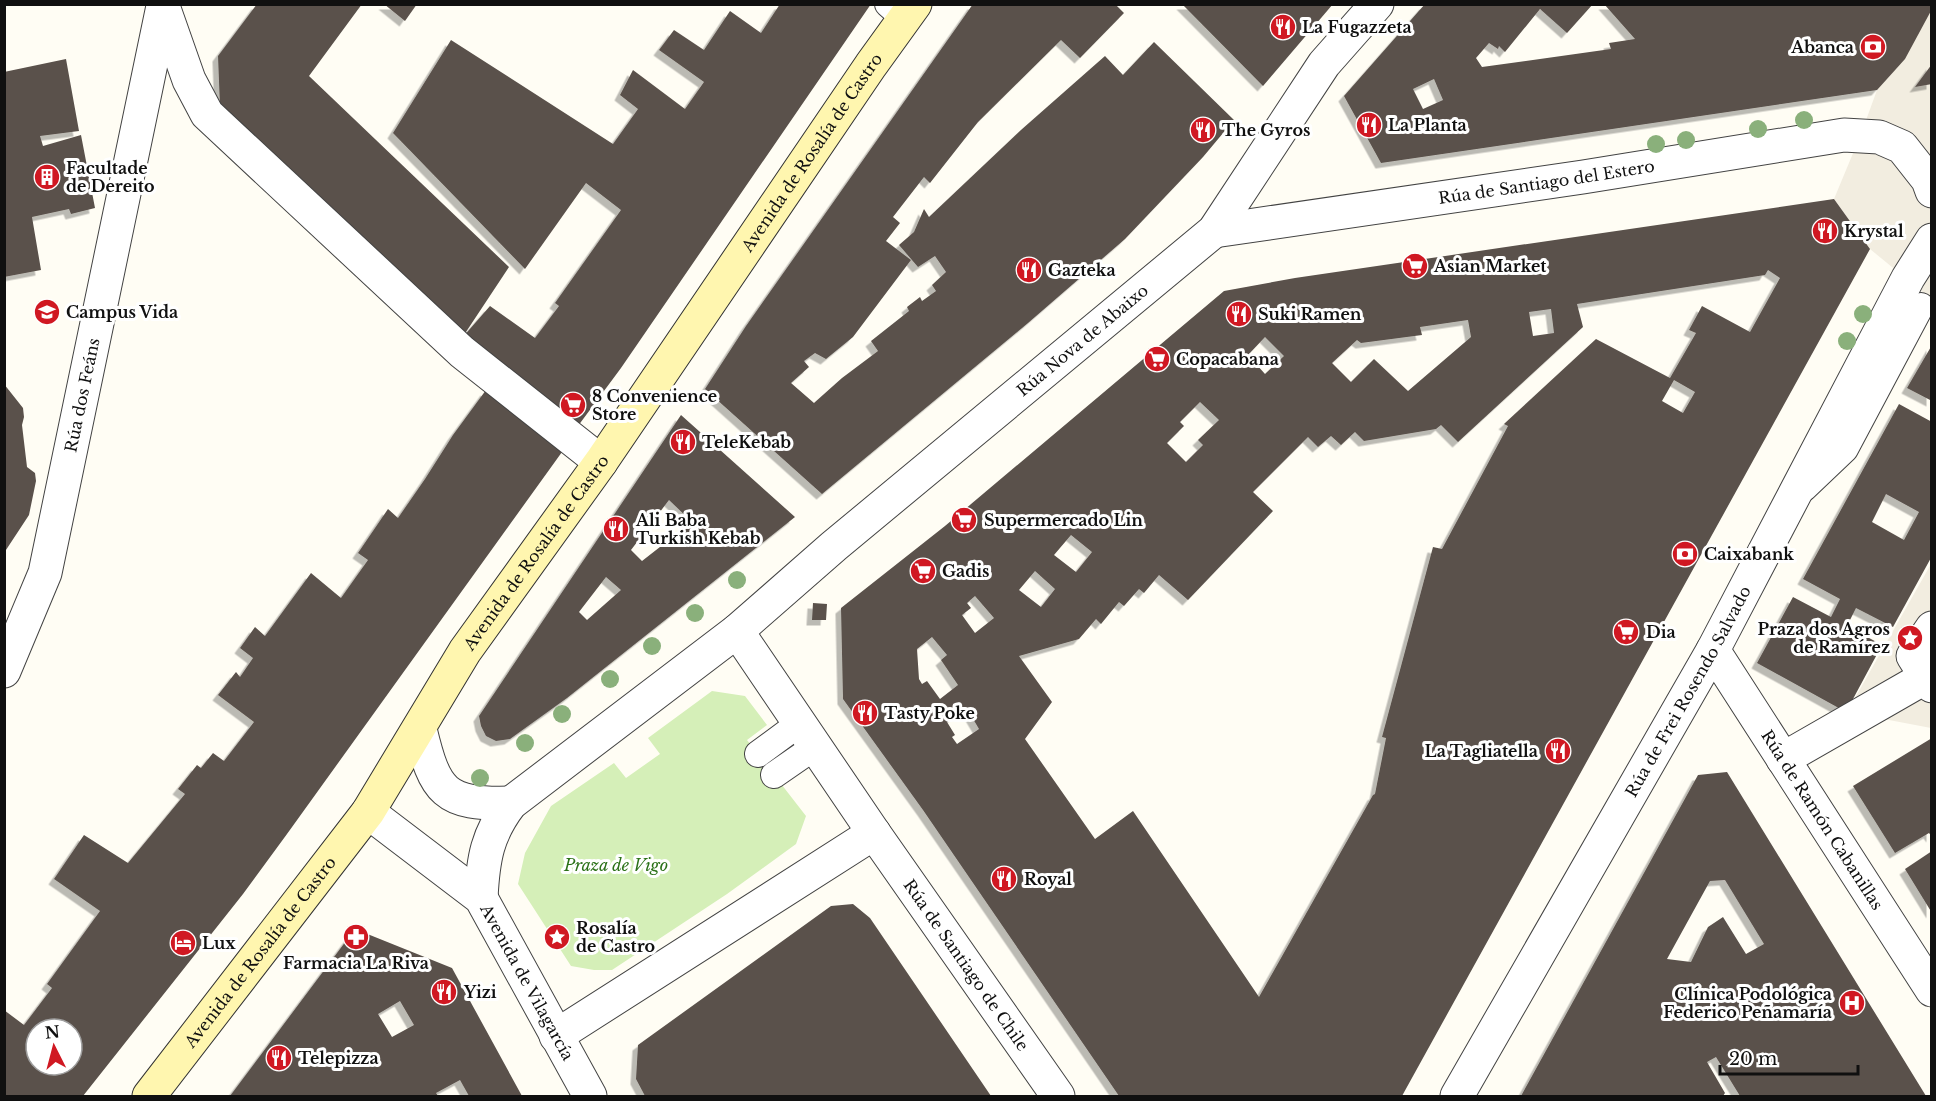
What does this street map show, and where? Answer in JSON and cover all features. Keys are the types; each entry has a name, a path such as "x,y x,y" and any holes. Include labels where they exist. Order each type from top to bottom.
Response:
{"street":[{"name":"Rúa Nova de Abaixo","path":"737,631 834,546 1214,231 1324,64 1377,4"},
{"name":"Rúa dos Feáns","path":"163,5 189,80 207,114 462,351 601,462"},
{"name":"Rúa dos Feáns","path":"4,671 45,573 163,5"},
{"name":"Avenida de Rosalía de Castro","path":"149,1096 368,812 465,651 601,462 870,65 903,9"},
{"name":"Rúa de Santiago del Estero","path":"1214,231 1583,177 1844,135 1879,137 1902,147 1928,180 1932,191"},
{"name":"Rúa de Frei Rosendo Salvado","path":"1457,1096 1713,650 1792,499 1914,292 1932,240"},
{"path":"1783,759 1929,682 1913,656 1932,628"},
{"path":"481,898 482,870 487,845 498,820 511,803 737,631 874,833 556,1036"},
{"name":"Rúa de Ramón Cabanillas","path":"1713,650 1932,990"},
{"path":"420,729 435,778 454,797 482,804 511,803"},
{"name":"Avenida de Vilagarcía","path":"368,812 481,898 590,1096"},
{"name":"Rúa de Santiago de Chile","path":"874,833 1058,1096"}],"lane":[{"path":"758,754 808,735"},
{"path":"774,774 808,735"}],"green space":[{"name":"Praza de Vigo","path":"712,691 745,696 767,725 747,740 806,816 796,844 727,894 612,970 571,966 518,884 525,853 551,806 614,763 626,778 660,754 648,738"}],"shaded area":[{"path":"1931,9 1931,299 1870,249 1834,199 1877,90"},
{"name":"Praza dos Agros de Ramírez","path":"1931,564 1931,728 1847,712"}],"building":[{"path":"257,4 362,4 309,76 509,267 462,338 220,107 218,56"},
{"path":"384,4 417,4 405,21"},
{"path":"780,4 871,4 621,368 575,430 462,338 490,306 535,338 559,306 555,303 621,210 586,183 525,269 393,133 451,40 613,144 638,109 620,95 633,70 685,109 704,82 659,50 674,30 704,50 730,11 761,33"},
{"path":"973,4 1115,4 1124,13 1080,58 1061,40 978,122 930,183 924,177 893,217 900,223 886,241 911,260 853,337 826,359 815,353 804,361 809,367 791,383 814,403 878,351 871,341 909,311 907,307 920,297 922,301 936,291 932,285 946,272 935,256 918,267 899,245 914,232 924,209 929,217 1021,130 1105,56 1123,75 1154,42 1234,120 1203,157 1125,239 1028,323 822,494 705,389 746,326"},
{"path":"1182,4 1333,4 1263,86"},
{"path":"1425,4 1593,4 1567,33 1540,9 1505,52 1499,46 1498,49 1489,43 1476,58 1482,67 1611,49 1609,43 1635,39 1604,4 1932,4 1932,9 1905,59 1877,90 1381,163 1344,96","holes":["1434,79 1443,100 1423,109 1413,89"]},
{"name":"Facultade de Dereito","path":"66,59 79,131 40,136 43,146 81,135 95,208 71,214 69,209 32,217 41,270 4,277 4,72"},
{"path":"1932,64 1932,84 1915,87"},
{"path":"1834,199 1870,249 1402,1096 1119,1096 923,810 843,699 841,608 945,526 1224,291 1295,278","holes":["1768,270 1780,278 1750,332 1702,306 1689,330 1696,333 1670,378 1596,339 1504,424 1508,426 1442,549 1433,547 1382,737 1386,738 1375,794 1259,997 1133,811 1095,839 1025,739 1052,702 1019,656 1079,639 1096,619 1101,624 1119,602 1124,606 1139,589 1144,593 1159,575 1188,600 1273,511 1253,492 1308,437 1318,447 1331,436 1341,445 1355,432 1364,441 1436,429 1441,425 1458,442 1583,327 1577,304 1765,275","1551,309 1554,333 1533,336 1529,312","1468,320 1471,337 1408,391 1374,359 1351,382 1332,363 1357,340 1361,343 1422,335 1420,327","1265,337 1284,356 1265,374 1248,355","1674,380 1695,392 1683,413 1662,401","1200,402 1219,420 1198,440 1203,445 1186,462 1167,443 1184,426 1180,422","1071,535 1092,552 1076,572 1054,555","1035,571 1055,589 1041,607 1019,590","975,596 994,618 975,633 962,615 971,608 967,603","932,637 947,655 941,660 958,685 940,699 927,681 922,684 919,679 917,649","966,707 979,729 957,744 952,737 955,735 947,722"]},
{"path":"1932,345 1932,401 1907,388"},
{"path":"4,384 23,408 22,425 27,467 35,473 36,481 29,515 4,553"},
{"path":"486,390 562,452 243,894 83,1096 4,1096 4,1010 24,1025 24,1077 84,1077 84,1017 30,1017 52,988 47,984 100,911 54,879 84,835 128,863 185,794 178,789 197,765 201,768 213,753 224,761 254,722 218,695 236,672 240,677 253,658 240,648 255,627 265,636 311,573 341,598 368,560 358,553 388,509 398,518"},
{"path":"1899,404 1932,422 1932,556 1893,627 1856,608 1847,626 1882,645 1846,712 1757,663 1793,597 1831,617 1840,599 1803,579","holes":["1886,494 1919,512 1904,540 1872,522"]},
{"path":"681,415 795,517 567,698 510,739 496,741 486,736 479,716","holes":["669,500 692,522 642,561 631,550","606,577 621,590 587,620 579,612"]},
{"path":"813,603 827,604 826,620 812,620"},
{"path":"1932,738 1932,837 1929,833 1895,853 1853,786"},
{"path":"1727,772 1926,1096 1740,1096 1716,1057 1707,1062 1725,1093 1723,1096 1521,1096 1698,775","holes":["1725,880 1764,944 1746,954 1723,917 1708,927 1691,962 1667,959 1710,881"]},
{"path":"1932,851 1932,913 1905,869"},
{"path":"853,904 870,918 991,1096 645,1096 636,1079 638,1045 831,906"},
{"path":"355,929 452,968 522,1096 469,1096 460,1080 436,1093 438,1096 230,1096","holes":["400,1001 414,1025 392,1037 378,1014"]}],"place":[{"name":"La Fugazzeta","path":"1283,27"},
{"name":"Abanca","path":"1873,47"},
{"name":"La Planta","path":"1369,125"},
{"name":"The Gyros","path":"1203,130"},
{"name":"Facultade de Dereito","path":"47,177"},
{"name":"Krystal","path":"1825,231"},
{"name":"Asian Market","path":"1415,266"},
{"name":"Gazteka","path":"1029,270"},
{"name":"Campus Vida","path":"47,312"},
{"name":"Suki Ramen","path":"1239,314"},
{"name":"Copacabana","path":"1157,359"},
{"name":"8 Convenience Store","path":"573,405"},
{"name":"TeleKebab","path":"683,442"},
{"name":"Supermercado Lin","path":"964,520"},
{"name":"Ali Baba Turkish Kebab","path":"616,529"},
{"name":"Caixabank","path":"1685,554"},
{"name":"Gadis","path":"923,571"},
{"name":"Dia","path":"1626,632"},
{"name":"Praza dos Agros de Ramírez","path":"1910,638"},
{"name":"Tasty Poke","path":"865,713"},
{"name":"La Tagliatella","path":"1558,751"},
{"name":"Royal","path":"1004,879"},
{"name":"Farmacia La Riva","path":"356,937"},
{"name":"Rosalía de Castro","path":"557,937"},
{"name":"Lux","path":"183,943"},
{"name":"Yizi","path":"444,992"},
{"name":"Clínica Podológica Federico Peñamaría","path":"1852,1003"},
{"name":"Telepizza","path":"279,1058"}]}
